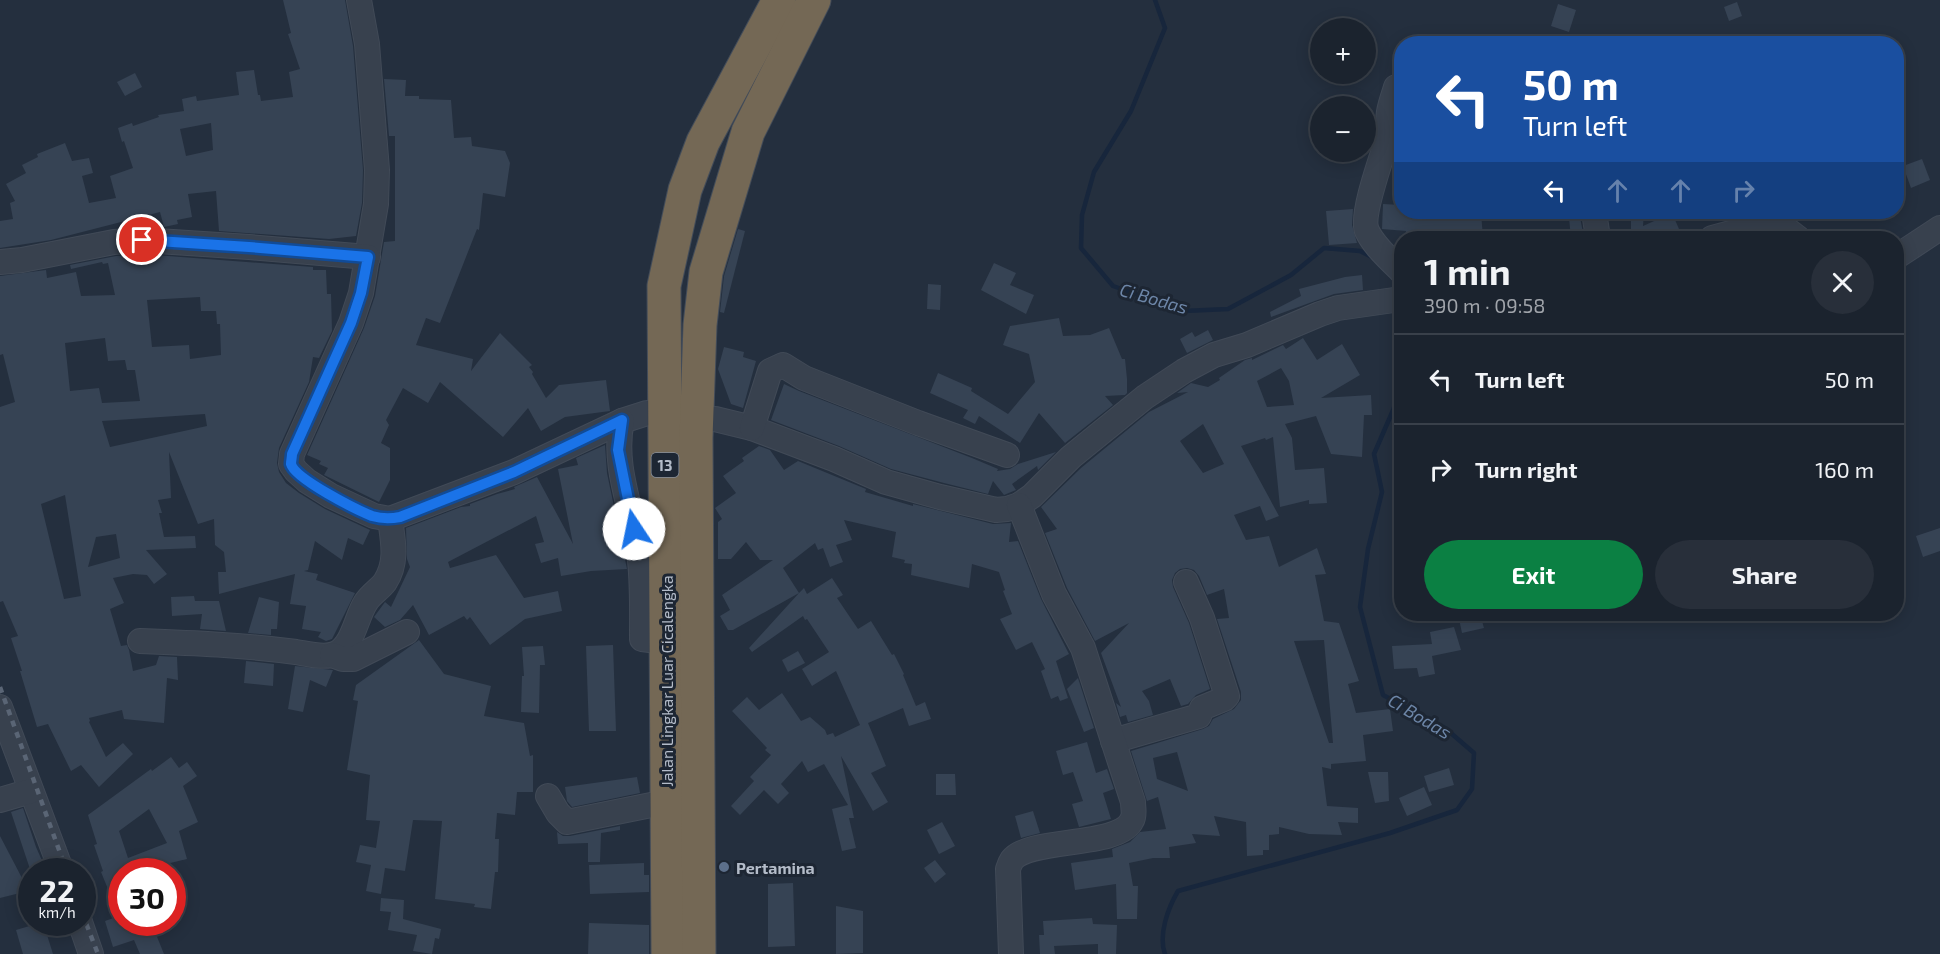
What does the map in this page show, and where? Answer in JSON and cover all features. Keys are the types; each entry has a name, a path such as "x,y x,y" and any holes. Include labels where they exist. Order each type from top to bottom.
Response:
{"highway":[{"name":"Jalan Lingkar Luar Cicalengka","path":"668,954 664,286 685,190 703,142 779,0"},
{"name":"Jalan Lingkar Luar Cicalengka","path":"699,954 696,438 700,326 706,272 748,132 814,0"}],"street":[{"path":"359,0 367,44 377,170 376,204 361,293 351,323 292,454 291,464 307,481 332,496 374,516 390,519 514,472 622,420 647,413"},
{"path":"1394,94 1389,111 1390,131 1366,210 1367,231 1394,264"},
{"path":"1738,231 1771,222 1789,231"},
{"path":"1904,252 1940,228"},
{"path":"0,262 52,255 114,242 142,240 368,257"},
{"path":"715,419 752,428 834,459 886,482 996,510 1019,505 1032,496 1071,458 1170,378 1214,356 1247,345 1320,314 1338,308 1394,300"},
{"path":"752,428 770,371 783,365 814,382 1007,455"},
{"path":"622,420 618,450 639,552 642,639 666,642"},
{"path":"1011,954 1008,869 1012,860 1026,851 1116,834 1129,825 1134,818 1132,802 1083,648 1054,594 1019,505"},
{"path":"332,655 340,652 349,641 367,601 384,583 392,569 394,556 390,519"},
{"path":"1113,741 1199,716 1202,708 1227,696 1203,618 1186,582"},
{"path":"140,642 221,644 312,655 332,655 343,659 353,658 407,632"},
{"path":"0,707 57,858"},
{"path":"0,800 31,791"},
{"path":"548,796 558,813 567,822 666,802"},
{"path":"85,936 91,954"}],"building":[{"path":"283,0 345,0 353,46 363,170 362,203 356,236 329,239 219,231 216,191 188,194 192,217 177,220 178,224 164,227 160,212 51,240 0,248 0,221 13,219 10,203 15,201 6,184 26,173 22,165 38,157 37,154 65,143 72,161 89,158 93,173 82,176 89,203 116,198 110,176 133,168 118,128 132,123 133,126 159,117 158,115 184,111 182,99 196,96 197,101 239,95 236,72 254,70 261,101 293,97 289,72 300,69 288,34 291,33","holes":["211,123 213,150 186,156 180,129"]},
{"path":"1737,2 1742,16 1729,21 1724,7"},
{"path":"1558,4 1576,10 1569,32 1551,26"},
{"path":"135,73 142,87 125,96 117,82"},
{"path":"384,79 406,80 405,96 451,100 454,138 471,137 472,146 505,151 510,163 505,197 483,193 479,230 477,229 440,323 426,318 416,345 473,359 471,371 500,333 532,365 529,367 546,398 559,385 606,380 610,411 565,417 541,431 528,408 503,437 440,382 428,403 403,388 386,420 389,425 381,443 390,448 390,480 379,502 324,475 328,468 319,464 321,461 307,455 364,328 375,296 384,242 395,241 395,136 389,136"},
{"path":"1922,159 1930,180 1911,188 1904,166"},
{"path":"1383,204 1394,205 1394,219 1482,219 1482,231 1406,231 1382,229"},
{"path":"1353,209 1352,225 1357,243 1329,245 1326,211"},
{"path":"1569,219 1580,219 1583,231 1570,231"},
{"path":"1631,219 1644,219 1643,226 1659,219 1675,219 1679,229 1674,231 1631,231"},
{"path":"738,229 745,231 724,313 720,312 724,276"},
{"path":"142,254 313,267 313,270 326,270 327,294 331,294 332,331 319,358 313,357 309,382 279,448 277,463 279,472 286,483 299,493 325,509 370,530 363,545 348,538 342,560 315,541 308,570 304,571 318,574 316,580 355,593 332,639 326,641 318,637 321,632 302,629 306,606 290,604 295,574 219,594 218,572 226,572 224,552 215,545 214,519 198,524 169,452 171,498 158,500 162,513 159,513 164,537 195,536 196,548 146,550 167,574 154,584 147,575 133,574 113,578 124,603 110,609 121,646 127,645 129,650 133,671 156,665 159,656 177,657 178,680 167,678 164,723 124,719 122,710 89,718 106,757 123,743 133,754 99,787 81,765 71,771 48,724 37,727 11,638 18,636 3,601 0,602 0,407 15,402 3,354 0,355 0,276 46,270 47,278 76,272 81,296 115,295 108,263 103,264 102,262 71,269 70,265 116,256","holes":["200,297 201,311 216,311 217,324 220,324 221,355 190,359 189,345 152,347 147,300","105,338 108,361 125,360 127,370 135,370 140,401 102,403 99,388 70,391 65,343","205,414 207,426 110,447 102,421","65,495 81,596 64,599 41,504","116,534 120,558 88,567 96,537"]},
{"path":"994,263 1016,273 1010,285 1034,295 1026,314 981,290"},
{"path":"1362,275 1363,290 1334,294 1271,317 1270,312 1301,296 1299,289"},
{"path":"928,284 941,285 940,310 927,309"},
{"path":"1059,318 1063,336 1090,335 1109,328 1122,359 1125,359 1127,379 1127,393 1105,396 1113,405 1065,443 1039,413 1020,443 979,416 975,424 963,418 968,410 930,393 938,373 972,388 971,391 1008,414 1035,382 1029,354 1003,345 1010,326"},
{"path":"1208,330 1213,340 1187,353 1180,339 1192,332 1195,337"},
{"path":"1303,338 1317,360 1342,344 1360,375 1321,398 1371,395 1372,415 1364,415 1362,457 1331,454 1316,416 1285,424 1292,438 1295,470 1324,468 1327,503 1309,504 1309,500 1280,507 1273,437 1266,440 1265,438 1241,446 1279,516 1266,521 1260,506 1234,515 1246,540 1269,536 1279,567 1317,548 1326,574 1315,575 1324,621 1339,623 1359,681 1348,684 1356,713 1390,709 1393,731 1363,735 1366,761 1331,764 1331,769 1322,767 1327,806 1358,808 1358,823 1338,822 1342,835 1309,834 1279,827 1279,834 1269,835 1269,850 1263,850 1263,855 1247,856 1246,822 1214,816 1220,836 1192,834 1196,843 1169,847 1170,858 1153,858 1129,863 1133,886 1138,886 1137,919 1117,919 1116,884 1075,890 1071,863 1113,857 1112,849 1130,842 1140,832 1166,829 1158,797 1147,801 1131,751 1203,729 1209,726 1213,719 1234,709 1241,700 1241,692 1217,619 1229,618 1224,589 1207,595 1194,570 1180,569 1175,573 1172,580 1173,587 1189,623 1210,689 1196,695 1188,704 1181,706 1170,679 1142,691 1149,701 1153,715 1128,722 1126,715 1120,717 1116,703 1121,707 1101,653 1129,623 1095,641 1067,588 1045,533 1057,529 1041,507 1081,468 1149,412 1188,392 1177,393 1191,383 1208,387 1245,360 1252,358 1252,360 1283,345 1286,349","holes":["1281,368 1289,381 1294,405 1267,407 1257,381","1203,424 1224,464 1203,473 1180,441","1324,640 1333,743 1329,743 1294,641","1177,752 1188,791 1157,779 1153,758"]},
{"path":"724,347 744,352 743,357 756,361 743,408 731,404 718,369"},
{"path":"784,384 972,458 998,469 997,471 1010,469 1018,464 1056,452 1038,470 1037,466 1012,484 1016,490 1004,495 993,481 988,494 891,469 771,420"},
{"path":"605,445 607,473 627,569 591,571 561,576 558,558 541,563 535,544 544,542 536,516 448,562 450,568 496,555 524,598 558,591 562,611 525,619 490,645 470,617 467,620 464,616 429,635 413,605 400,620 385,627 374,617 385,602 391,607 410,567 407,559 406,528 515,489 514,487 537,477 573,544 558,469 578,465 576,458"},
{"path":"759,446 770,450 784,470 798,461 866,489 865,492 913,506 913,504 993,524 1011,523 1009,542 1018,541 1041,599 1069,654 1056,661 1068,698 1060,701 1058,696 1051,699 1041,671 1045,669 1032,642 1016,650 1000,619 1012,614 999,572 972,564 969,588 911,575 912,564 892,557 896,532 844,520 852,540 836,545 843,562 830,567 823,548 818,550 815,543 783,568 799,593 733,630 728,630 720,616 730,610 722,595 773,560 760,560 746,542 731,559 718,559 718,522 722,519 715,508 736,493 723,476 744,461 742,458"},
{"path":"1940,528 1940,551 1923,557 1916,536"},
{"path":"832,578 843,595 837,598 858,629 871,621 892,655 894,654 916,706 925,702 931,719 909,726 903,708 868,723 886,766 871,773 888,802 873,811 841,756 854,818 849,818 856,848 842,851 832,809 848,805 824,764 808,772 802,761 781,784 789,793 778,804 764,790 740,815 731,806 754,781 750,777 771,755 732,711 747,697 759,710 782,693 801,721 810,717 825,730 827,735 833,733 835,737 860,725 836,671 812,686 802,669 829,652 803,616 752,652 749,648 804,588 807,594"},
{"path":"194,596 195,601 219,601 226,631 200,629 202,614 172,616 171,597"},
{"path":"259,597 279,602 277,629 271,629 271,635 248,633"},
{"path":"1459,621 1482,621 1484,628 1462,633"},
{"path":"1454,627 1461,650 1432,656 1435,674 1419,677 1417,668 1394,669 1392,646 1432,644 1430,632"},
{"path":"419,640 444,674 491,686 484,716 524,723 530,756 533,755 533,792 517,792 515,815 497,813 495,839 499,839 498,872 495,872 491,909 474,907 475,904 435,899 442,821 413,820 405,871 385,868 381,894 366,891 371,865 356,862 360,845 376,848 380,821 366,820 370,775 347,770 358,701 353,700 356,685"},
{"path":"613,645 616,731 589,731 586,646"},
{"path":"543,646 545,665 540,665 539,713 521,712 522,676 524,676 522,647"},
{"path":"798,651 805,663 788,672 782,660"},
{"path":"246,661 274,664 273,686 244,683"},
{"path":"295,666 333,670 326,687 310,680 303,712 288,709"},
{"path":"1078,678 1094,728 1084,732 1067,689"},
{"path":"1087,742 1096,773 1107,769 1114,789 1103,793 1111,819 1079,827 1072,804 1083,801 1073,772 1063,775 1056,751"},
{"path":"171,757 179,768 187,762 197,776 183,786 198,822 179,831 187,859 108,858 108,889 101,872 103,871 94,845 97,844 88,815 151,769 152,771","holes":["149,809 167,843 128,858 119,831"]},
{"path":"1449,768 1454,785 1429,792 1424,776"},
{"path":"1368,772 1388,772 1389,801 1375,803"},
{"path":"936,774 955,774 956,795 936,795"},
{"path":"637,777 640,793 572,807 567,801 565,787"},
{"path":"1424,787 1432,805 1407,816 1399,798"},
{"path":"23,808 41,858 26,858 11,812"},
{"path":"1033,811 1040,833 1021,838 1015,816"},
{"path":"942,822 955,846 939,854 927,830"},
{"path":"620,826 620,830 601,833 600,862 588,862 588,843 558,844 557,832 563,836 570,836"},
{"path":"0,836 18,870 18,894 0,898"},
{"path":"935,860 946,874 935,883 924,868"},
{"path":"644,863 644,875 649,875 649,892 590,894 589,865"},
{"path":"793,883 795,946 768,947 768,884"},
{"path":"381,898 404,900 403,919 441,929 439,939 435,938 432,954 413,951 417,935 388,930 391,912 380,911"},
{"path":"836,906 863,911 863,953 836,954"},
{"path":"1092,918 1093,924 1117,925 1116,954 1098,954 1098,944 1054,946 1055,954 1040,954 1039,935 1044,935 1043,921"},
{"path":"589,923 649,925 649,954 588,954"},
{"path":"18,929 18,936 47,936 53,954 23,954 16,930"},
{"path":"110,936 157,936 164,954 140,954 134,940 113,947"}],"waterway":[{"name":"Ci Bodas","path":"1155,0 1165,28 1131,111 1094,172 1082,215 1081,248 1113,286 1184,311 1228,309 1291,275 1324,248 1360,251 1372,257"},
{"name":"Ci Bodas","path":"1165,954 1163,930 1178,891 1390,833 1457,810 1472,789 1474,753 1445,728 1383,695 1360,607 1368,549 1382,492 1374,454 1394,408"}],"railway":[{"path":"0,687 62,858"},
{"path":"91,936 98,954"}],"place":[{"name":"Pertamina","path":"724,867"}],"route":[{"path":"142,240 368,257 361,293 351,323 292,454 291,464 296,471 307,481 332,496 374,516 390,519 400,517 514,472 622,420 618,436 618,450 634,529"}]}
